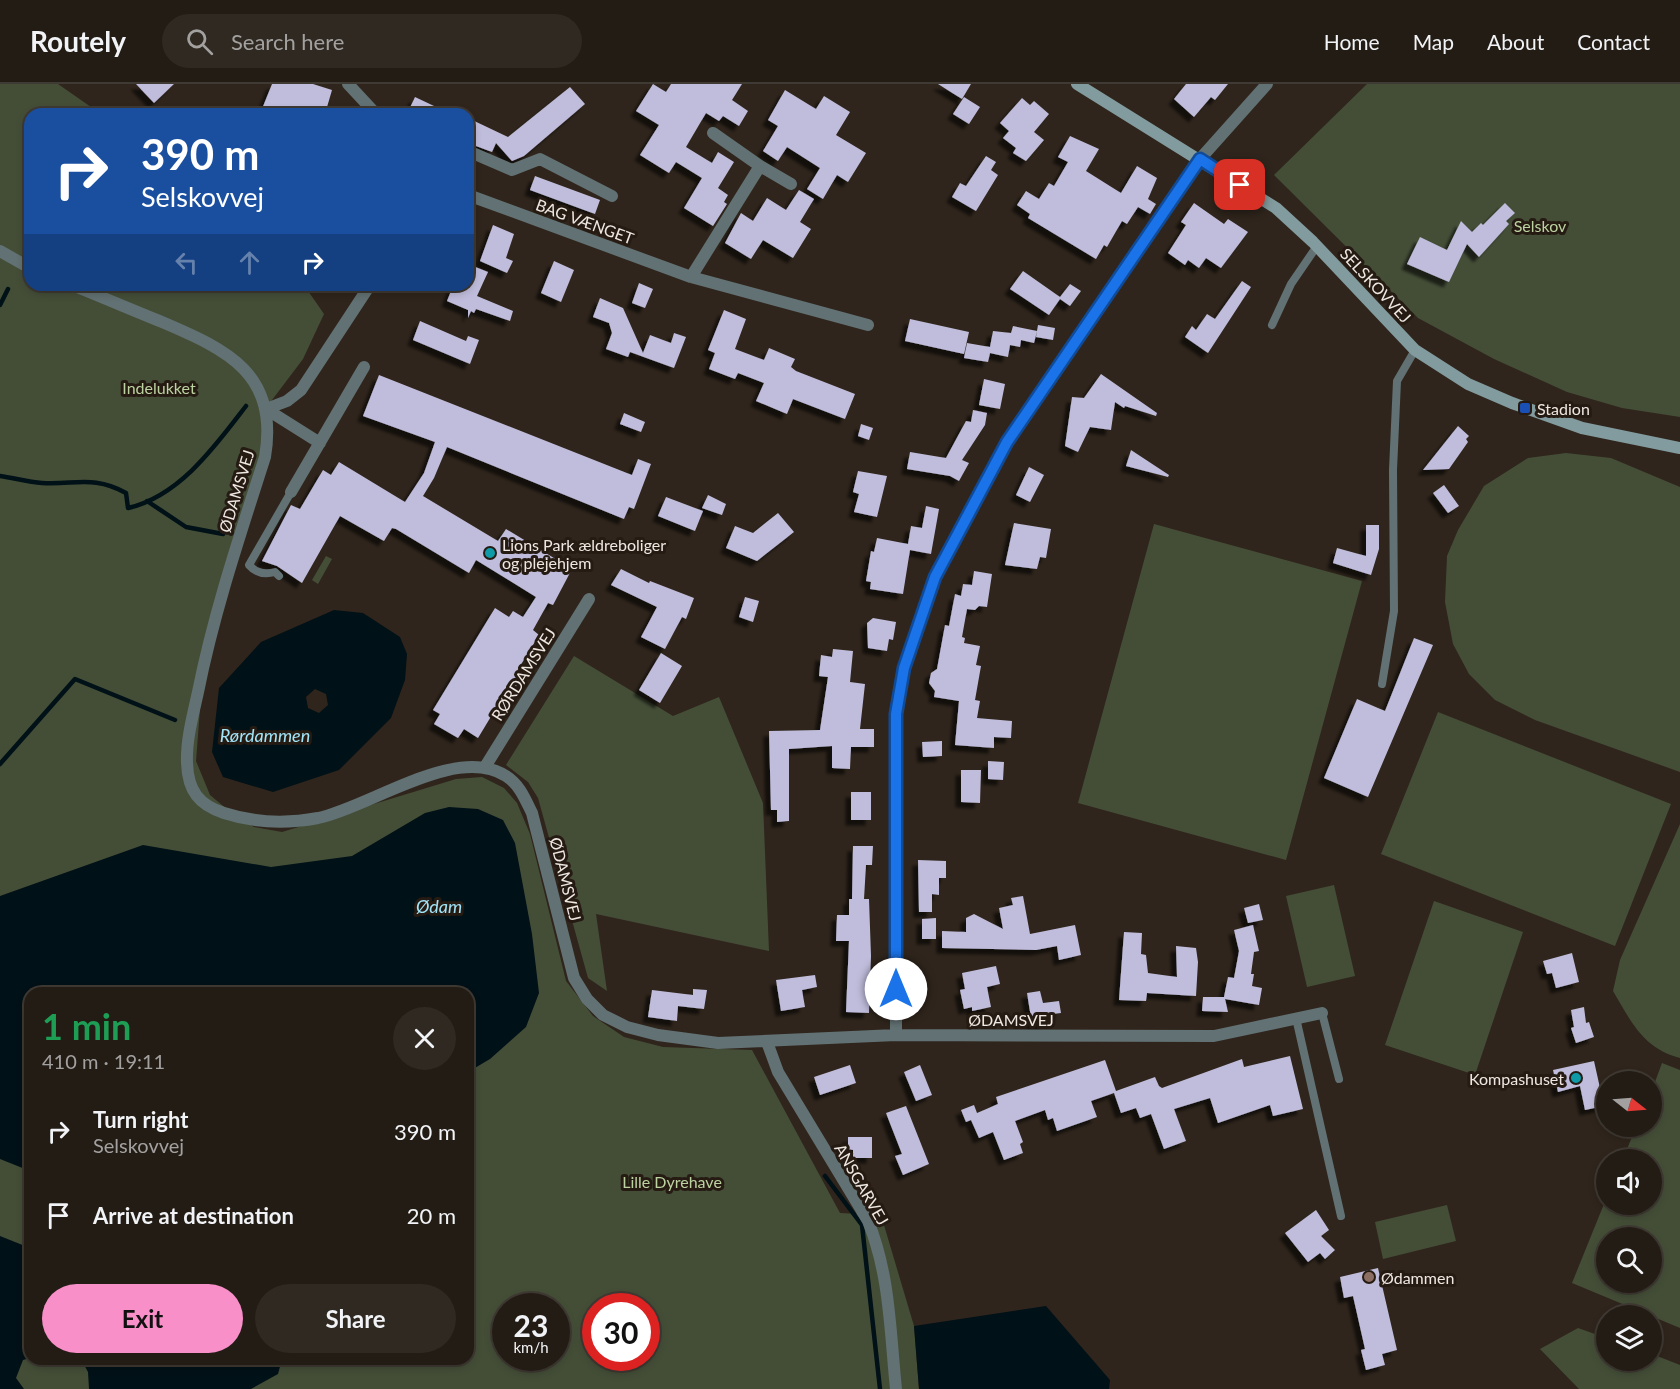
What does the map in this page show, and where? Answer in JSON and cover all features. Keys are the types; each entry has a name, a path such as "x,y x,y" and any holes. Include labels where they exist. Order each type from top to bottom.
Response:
{"street":[{"path":"348,84 370,108"},
{"name":"SELSKOVVEJ","path":"1077,84 1276,208 1317,246 1414,350 1468,384 1512,404 1582,428 1680,448"},
{"path":"896,1035 896,714 904,668 935,577 1007,442 1200,159 1267,84"},
{"path":"713,133 760,166 791,184"},
{"path":"474,154 512,170 540,159 612,196"},
{"path":"691,278 760,166"},
{"name":"BAG VÆNGET","path":"474,197 691,278 868,325"},
{"path":"0,251 24,265"},
{"name":"ØDAMSVEJ","path":"86,291 209,342 235,358 250,377 266,409 269,433 265,457 210,630 188,741 187,764 191,788 207,807 249,821 283,822 319,817 450,769 485,767 507,777 521,790 528,805 574,978 586,999 603,1015 627,1027 658,1035 718,1043 896,1035 1214,1036 1322,1013"},
{"path":"266,409 287,401 301,390 366,291"},
{"path":"291,492 364,367"},
{"path":"266,409 320,443"},
{"name":"RØRDAMSVEJ","path":"485,767 589,598"},
{"name":"ANSGARVEJ","path":"767,1042 778,1072 868,1221 878,1245 886,1275 896,1389"}],"lane":[{"path":"1272,325 1291,284 1317,246"},
{"path":"1382,684 1394,611 1393,470 1397,381 1414,350"},
{"path":"279,576 275,572 267,574 255,571 249,565 291,492"},
{"path":"1322,1013 1339,1079"},
{"path":"1296,1018 1341,1216"}],"green space":[{"path":"0,84 58,84 92,108 24,108 24,291 308,291 324,314 303,359 266,408 269,433 205,644 196,761 210,795 254,827 282,832 456,779 482,777 504,788 517,803 530,834 566,981 593,1016 624,1037 663,1047 752,1050 840,1213 881,1215 914,1326 919,1389 0,1389"},
{"name":"Selskov","path":"1367,84 1680,84 1680,417 1622,408 1567,392 1494,359 1418,318 1274,175"},
{"path":"1566,453 1611,458 1680,487 1680,772 1535,720 1495,700 1469,674 1453,644 1445,602 1447,556 1458,530 1484,486 1528,458"},
{"path":"1154,524 1362,581 1286,860 1078,803"},
{"path":"326,556 332,559 318,584 312,580"},
{"path":"574,656 673,716 719,697 763,803 769,951 596,914 607,991 588,978 538,798 528,782 506,765"},
{"path":"1438,712 1671,804 1615,946 1381,854"},
{"path":"1680,824 1680,1058 1657,1048 1640,1033 1613,991 1620,960"},
{"path":"1334,885 1355,976 1307,987 1286,896"},
{"path":"1434,901 1523,932 1475,1075 1385,1045"},
{"path":"1662,1063 1680,1070 1680,1328 1662,1320 1662,1305 1625,1305 1572,1283 1600,1215 1662,1215 1662,1149 1627,1149 1632,1137 1662,1137 1662,1071 1659,1071"},
{"path":"1447,1205 1456,1241 1383,1259 1375,1222"},
{"path":"1578,1328 1596,1334 1596,1371 1662,1371 1662,1358 1680,1365 1680,1389 1579,1389 1540,1349"}],"water":[{"name":"Rørdammen","path":"334,610 363,613 400,637 407,654 405,680 391,718 339,770 273,792 223,777 212,752 219,688 261,642","holes":["315,689 326,694 328,705 319,713 308,708 306,697"]},
{"name":"Ødam","path":"449,807 478,809 503,820 515,843 532,934 539,993 526,1027 490,1059 474,1068 474,987 24,987 24,1169 0,1159 0,896 143,845 271,867 352,856 425,813"},
{"path":"0,1236 24,1246 24,1360 16,1378 24,1389 0,1389"},
{"path":"1046,1306 1110,1380 1109,1389 919,1389 914,1326"},
{"path":"84,1365 280,1365 278,1374 251,1389 89,1389 88,1372"}],"building":[{"path":"136,84 174,84 154,103"},
{"path":"272,84 313,84 332,90 327,108 262,108"},
{"path":"653,84 666,92 671,84 742,84 732,100 748,111 739,126 723,116 719,121 706,113 686,147 712,163 718,152 734,162 718,188 728,195 724,202 727,204 713,226 684,208 702,178 676,162 669,173 640,155 659,125 636,111"},
{"path":"938,84 971,84 962,99"},
{"path":"1186,84 1228,84 1215,100 1211,97 1194,117 1174,99"},
{"path":"570,87 585,104 524,156 512,161 496,143 492,152 474,145 474,121 508,137"},
{"path":"785,90 816,109 824,96 850,112 836,135 866,153 848,182 837,175 823,199 807,189 820,168 787,147 778,161 763,151 778,126 768,120"},
{"path":"415,97 438,108 410,108"},
{"path":"964,97 980,107 969,124 953,114"},
{"path":"1022,98 1030,105 1034,101 1049,114 1034,132 1044,140 1026,161 1013,153 1016,148 1003,138 1009,131 1000,123"},
{"path":"1070,136 1099,149 1086,171 1121,193 1137,166 1157,178 1148,199 1156,204 1150,214 1138,207 1127,224 1122,221 1107,247 1104,245 1096,259 1028,218 1030,214 1017,205 1026,191 1039,199 1049,183 1054,186 1068,162 1058,157"},
{"path":"986,156 996,162 991,170 998,175 976,211 952,197 960,183 966,186"},
{"path":"535,176 600,200 595,214 530,190"},
{"path":"799,190 814,199 800,222 811,229 793,258 763,240 751,259 725,243 741,213 753,221 767,198 786,210"},
{"path":"1194,203 1224,224 1228,219 1248,232 1221,268 1206,258 1199,268 1188,260 1185,265 1168,253 1186,225 1181,222"},
{"path":"1505,203 1515,213 1506,221 1509,224 1479,257 1467,244 1449,282 1407,264 1420,237 1447,250 1461,221 1472,232 1481,223 1483,225"},
{"path":"493,225 514,234 506,258 513,261 507,273 480,261"},
{"path":"554,261 574,270 561,302 541,293"},
{"path":"474,266 488,272 477,296 513,311 510,321 476,309 474,313 471,311 468,318 468,310 447,301 451,291 474,291"},
{"path":"1023,271 1060,297 1070,284 1081,291 1070,306 1060,299 1049,315 1010,289"},
{"path":"1242,281 1251,287 1208,353 1185,337 1192,326 1196,330 1207,314 1215,319"},
{"path":"639,283 653,289 645,308 632,303"},
{"path":"600,298 623,308 643,353 650,335 671,343 674,333 686,337 674,368 630,352 628,357 606,349 612,333 609,323 593,317"},
{"path":"724,310 746,319 735,349 764,360 769,348 795,359 791,367 796,371 855,394 845,419 793,399 787,414 756,401 764,383 738,373 735,379 709,369 715,353 708,350"},
{"path":"910,319 969,332 964,354 905,341"},
{"path":"420,321 466,341 468,336 479,340 470,364 413,340"},
{"path":"1038,325 1055,328 1053,340 1036,337"},
{"path":"1013,326 1037,331 1034,343 1021,340 1020,347 1010,345 1008,357 990,353 988,362 964,358 967,343 990,347 993,331 1011,333"},
{"path":"1101,374 1157,413 1156,416 1125,406 1124,408 1115,402 1111,430 1090,427 1078,452 1065,446 1072,397 1084,398"},
{"name":"Lions Park ældreboliger og plejehjem","path":"379,375 632,475 638,459 651,464 634,509 629,507 624,519 447,447 434,478 423,496 498,541 506,529 572,569 553,605 548,603 533,630 539,635 517,671 523,675 509,698 504,695 478,738 464,729 458,738 434,724 440,714 433,710 495,608 509,617 513,611 523,617 536,597 476,560 469,573 396,529 392,528 384,541 340,516 302,583 277,566 262,561 291,505 300,509 323,470 331,475 339,462 405,502 424,473 435,442 363,416"},
{"path":"984,379 1005,384 1000,409 979,405"},
{"path":"973,410 987,413 985,425 962,460 969,463 959,481 950,476 907,469 910,452 946,458 966,421 971,422"},
{"path":"624,413 645,422 641,432 620,424"},
{"path":"861,424 873,428 869,440 858,436"},
{"path":"1458,426 1469,436 1466,439 1468,442 1449,469 1423,470"},
{"path":"1131,450 1169,475 1168,477 1126,466"},
{"path":"1029,467 1044,475 1030,502 1016,495"},
{"path":"858,471 887,476 877,517 854,512 859,494 853,492"},
{"path":"1444,485 1459,506 1448,513 1433,493"},
{"path":"708,495 726,504 722,515 702,508"},
{"path":"666,497 703,511 695,531 658,516"},
{"path":"926,506 939,509 931,554 910,550 903,594 870,589 871,582 866,581 871,551 874,552 877,538 908,544 911,526 922,528"},
{"path":"778,513 794,532 757,561 726,548 735,526 753,533"},
{"path":"1014,523 1051,529 1046,558 1040,557 1037,569 1005,565"},
{"path":"1366,525 1379,525 1379,549 1371,575 1333,563 1337,548 1366,556"},
{"path":"621,569 649,583 650,581 694,598 686,619 682,617 665,649 641,637 657,607 611,585"},
{"path":"974,571 992,574 987,607 967,609 962,637 965,638 964,643 980,646 976,665 981,666 975,700 980,701 977,718 1012,721 1011,738 994,737 994,748 955,745 959,701 934,697 935,691 929,683 931,673 937,669 945,625 949,626 955,594 961,596 963,584 972,585"},
{"path":"745,597 759,601 753,622 739,617"},
{"path":"873,618 896,622 893,640 889,639 887,651 868,648 867,623"},
{"path":"1414,638 1433,645 1368,797 1324,778 1357,699 1385,711"},
{"path":"833,649 853,651 850,682 865,684 860,729 874,729 874,747 851,747 850,769 832,768 832,746 789,749 789,821 777,822 777,810 771,810 769,731 820,730 828,677 819,676 821,655 832,657"},
{"path":"661,653 682,666 660,703 639,690"},
{"path":"942,741 942,756 923,757 922,742"},
{"path":"988,761 1004,762 1003,780 988,779"},
{"path":"961,770 981,770 980,803 961,802"},
{"path":"851,792 871,792 871,820 851,820"},
{"path":"853,846 873,846 872,865 866,865 864,899 869,899 871,956 869,1013 846,1012 849,941 836,941 837,915 849,915 849,899 852,899"},
{"path":"918,860 946,861 946,878 939,878 939,895 932,894 932,912 919,912"},
{"path":"1023,896 1030,934 1075,925 1081,955 1059,960 1057,946 1036,950 942,948 942,931 966,932 966,918 974,914 1003,929 999,908 1013,905 1011,898"},
{"path":"1259,904 1263,920 1248,923 1244,908"},
{"path":"936,918 936,939 922,939 922,919"},
{"path":"1253,925 1259,951 1254,952 1251,974 1254,974 1252,986 1262,988 1259,1005 1225,999 1228,1012 1202,1011 1203,997 1224,997 1228,977 1234,978 1239,951 1234,930"},
{"path":"1124,932 1142,933 1141,954 1146,955 1148,973 1177,977 1176,946 1196,948 1198,962 1196,996 1147,993 1146,1001 1119,1000"},
{"path":"1572,953 1579,982 1556,988 1552,973 1547,974 1543,961"},
{"path":"996,966 1000,984 987,987 991,1007 972,1011 972,1007 964,1009 960,990 965,989 962,973"},
{"path":"815,975 817,987 802,990 805,1007 781,1011 776,980"},
{"path":"693,989 707,990 704,1009 678,1006 677,1021 648,1017 652,990 693,995"},
{"path":"1040,991 1043,1003 1059,1001 1061,1013 1045,1015 1046,1024 1032,1024 1027,993"},
{"path":"1584,1007 1586,1023 1589,1022 1594,1037 1576,1043 1571,1028 1574,1027 1571,1010"},
{"path":"1290,1056 1303,1109 1273,1116 1270,1105 1218,1123 1210,1098 1174,1109 1186,1141 1164,1149 1151,1114 1140,1118 1136,1108 1121,1113 1114,1093 1091,1101 1097,1117 1057,1131 1053,1118 1048,1120 1045,1110 1015,1121 1023,1142 1020,1144 1023,1153 1004,1160 993,1132 979,1138 971,1120 966,1122 961,1110 974,1105 977,1113 998,1104 996,1097 1105,1060 1116,1091 1155,1077 1162,1088 1242,1059 1244,1067"},
{"name":"Kompashuset","path":"1594,1061 1596,1108 1585,1110 1580,1086 1558,1092 1553,1070"},
{"path":"850,1065 856,1083 820,1095 814,1077"},
{"path":"920,1065 932,1095 916,1101 904,1072"},
{"path":"906,1106 929,1164 903,1175 895,1156 902,1154 886,1113"},
{"path":"848,1137 872,1137 872,1158 853,1158 853,1150 848,1149"},
{"path":"1316,1210 1329,1230 1321,1236 1335,1250 1325,1259 1320,1253 1308,1262 1285,1233"},
{"path":"1378,1268 1397,1350 1382,1354 1385,1365 1366,1370 1361,1350 1365,1349 1353,1296 1344,1298 1340,1277"}],"waterway":[{"path":"0,305 8,289"},
{"path":"0,476 42,483 94,482 104,484 126,493 128,508 147,502 180,481 209,452 246,406"},
{"path":"147,501 186,527 223,534"},
{"path":"0,764 75,679 175,720"},
{"path":"825,1176 862,1225 880,1389"}],"place":[{"name":"Stadion","path":"1525,408"},
{"name":"Lions Park ældreboliger og plejehjem","path":"490,553"},
{"name":"Kompashuset","path":"1576,1078"},
{"name":"Ødammen","path":"1369,1277"}],"route":[{"path":"896,989 896,714 904,668 935,577 1007,442 1200,159 1240,185"}],"park label":[{"name":"Indelukket","path":"159,387"},
{"name":"Lille Dyrehave","path":"672,1181"}]}
